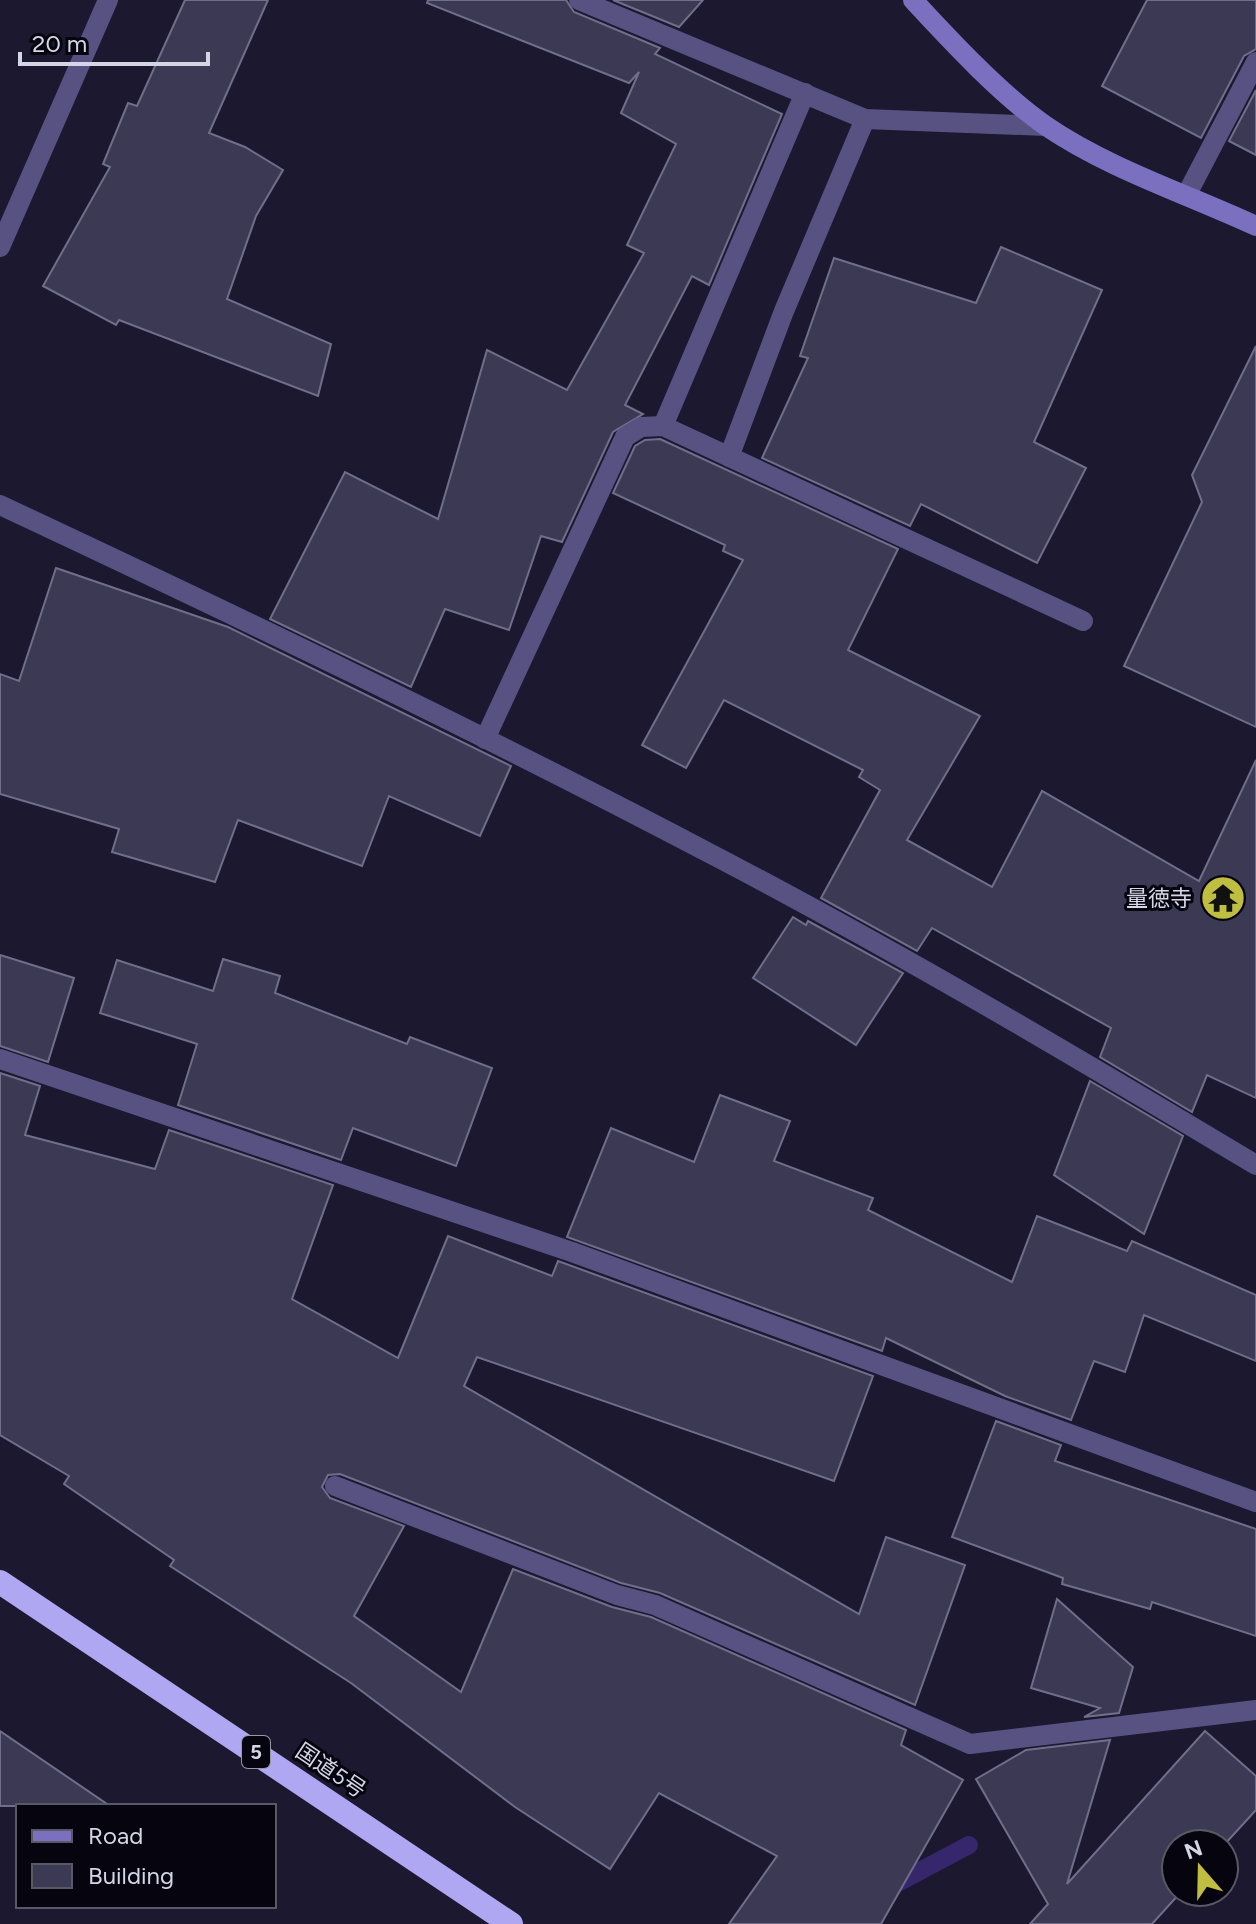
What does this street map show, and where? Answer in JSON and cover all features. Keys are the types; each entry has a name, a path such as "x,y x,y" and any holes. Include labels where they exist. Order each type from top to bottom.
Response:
{"highway":[{"name":"国道5号","path":"0,1582 511,1924"}],"street":[{"path":"0,247 108,0"},
{"path":"579,0 865,119 1046,126"},
{"path":"913,0 955,45 1046,126 1126,169 1256,226"},
{"path":"1187,194 1256,62"},
{"path":"663,426 805,93"},
{"path":"729,457 784,311 865,119"},
{"path":"485,739 625,437 641,427 663,426 1083,621"},
{"path":"0,505 276,635 712,854 899,956 1256,1165"},
{"path":"0,1059 572,1252 1256,1502"},
{"path":"335,1486 617,1595 655,1605 970,1744 1256,1710"}],"building":[{"path":"185,0 268,0 209,133 245,147 283,170 256,216 227,299 331,344 318,396 119,320 116,325 43,286 110,167 103,164 128,103 137,106"},
{"path":"428,0 566,0 574,12 660,48 655,54 782,114 709,285 692,276 625,405 643,414 613,432 562,542 541,536 509,630 445,609 411,687 270,619 345,472 438,519 487,350 567,390 644,253 627,245 676,144 621,113 639,72 629,83 427,3"},
{"path":"613,0 703,0 679,27"},
{"path":"1147,0 1256,0 1256,49 1244,56 1201,138 1102,86"},
{"path":"1256,90 1256,155 1229,141"},
{"path":"1001,247 1102,290 1034,442 1086,468 1037,563 921,504 910,526 762,458 808,358 800,356 834,258 976,303"},
{"path":"1256,346 1256,727 1124,666 1202,502 1192,475"},
{"path":"660,439 898,549 848,650 980,716 907,840 992,887 1042,791 1199,881 1256,760 1256,1098 1207,1075 1192,1112 1100,1057 1111,1028 932,928 917,951 821,898 880,790 859,777 863,770 724,700 686,768 642,745 743,560 723,551 725,545 613,493 635,446 645,440"},
{"path":"56,568 228,627 511,766 480,836 389,796 362,866 238,820 215,882 112,852 119,829 0,794 0,674 19,681"},
{"path":"793,917 806,925 808,921 903,973 856,1045 753,978"},
{"path":"0,955 74,978 48,1062 0,1046"},
{"path":"223,959 280,976 275,993 407,1044 410,1037 492,1068 456,1166 353,1128 341,1160 178,1105 197,1044 100,1013 117,960 213,991"},
{"path":"0,1073 40,1086 25,1135 155,1169 169,1130 333,1185 292,1299 398,1358 448,1236 552,1276 558,1261 873,1376 834,1481 477,1357 464,1386 859,1614 886,1537 965,1565 915,1705 660,1593 621,1583 340,1474 328,1475 322,1487 330,1498 404,1526 354,1616 461,1692 513,1569 612,1607 651,1617 906,1730 901,1745 963,1780 881,1924 729,1924 777,1856 659,1793 610,1869 515,1807 351,1683 170,1566 174,1560 64,1484 69,1476 0,1435"},
{"path":"1090,1081 1183,1136 1144,1234 1054,1175"},
{"path":"720,1095 790,1121 774,1161 873,1198 868,1210 1012,1282 1037,1216 1127,1251 1132,1241 1256,1295 1256,1361 1144,1315 1125,1372 1094,1361 1071,1420 1005,1396 886,1338 882,1351 567,1237 611,1128 694,1162"},
{"path":"996,1421 1061,1445 1055,1461 1256,1529 1256,1636 1152,1602 1150,1609 1062,1584 1063,1578 952,1537"},
{"path":"1057,1599 1133,1667 1119,1713 1084,1717 1100,1708 1031,1688"},
{"path":"0,1731 107,1804 16,1804 0,1806"},
{"path":"1205,1731 1256,1776 1256,1810 1240,1828 1160,1828 1160,1908 1166,1908 1152,1924 1030,1924 1048,1904 976,1779 1026,1750 1110,1740 1067,1884"}],"waterway":[{"path":"886,1889 969,1845"}],"place":[{"name":"量徳寺","path":"1223,898"}]}
